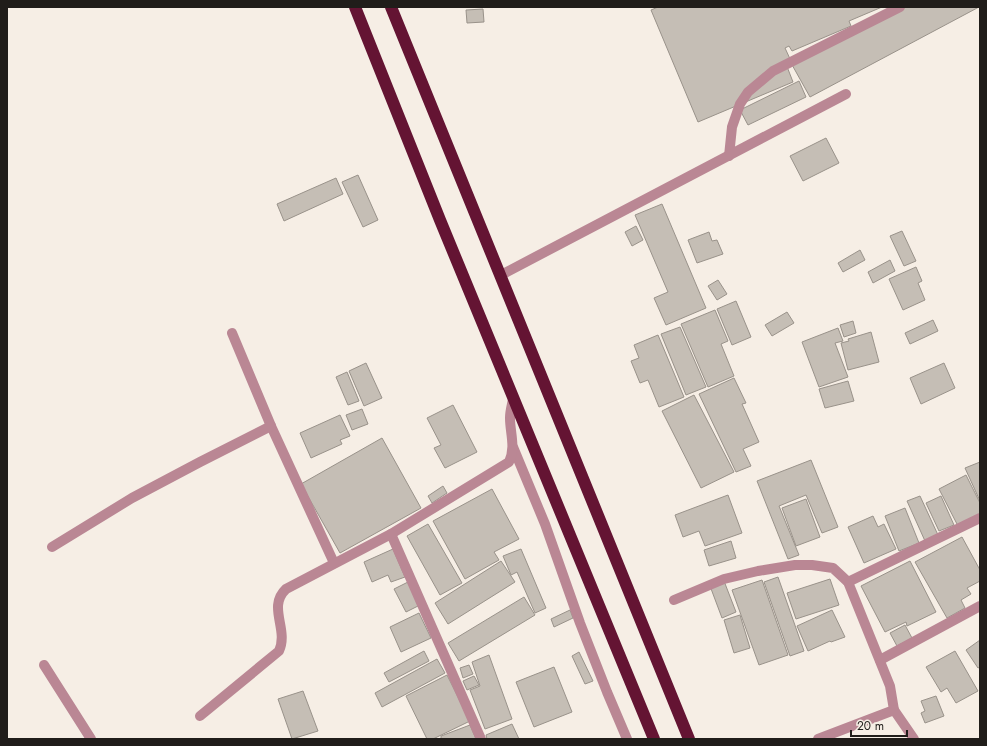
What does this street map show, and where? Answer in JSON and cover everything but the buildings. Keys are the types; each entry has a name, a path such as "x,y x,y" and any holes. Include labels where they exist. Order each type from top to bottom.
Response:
{"highway":[{"path":"354,7 654,739"},
{"path":"391,7 689,739"}],"street":[{"path":"729,156 732,127 740,104 748,92 774,71 900,7"},
{"path":"501,275 846,94"},
{"path":"232,333 271,426 334,562"},
{"path":"200,716 279,651 282,638 277,603 280,594 286,589 334,562 391,534 509,462 512,455 513,438 510,419 514,399"},
{"path":"52,547 132,498 271,426"},
{"path":"512,447 545,524 580,624 627,739"},
{"path":"848,582 980,518"},
{"path":"391,534 481,739"},
{"path":"674,600 724,579 758,571 795,565 812,565 833,568 848,582 890,686 894,710 914,739"},
{"path":"880,660 980,606"},
{"path":"44,665 91,739"},
{"path":"818,739 894,710"}]}
